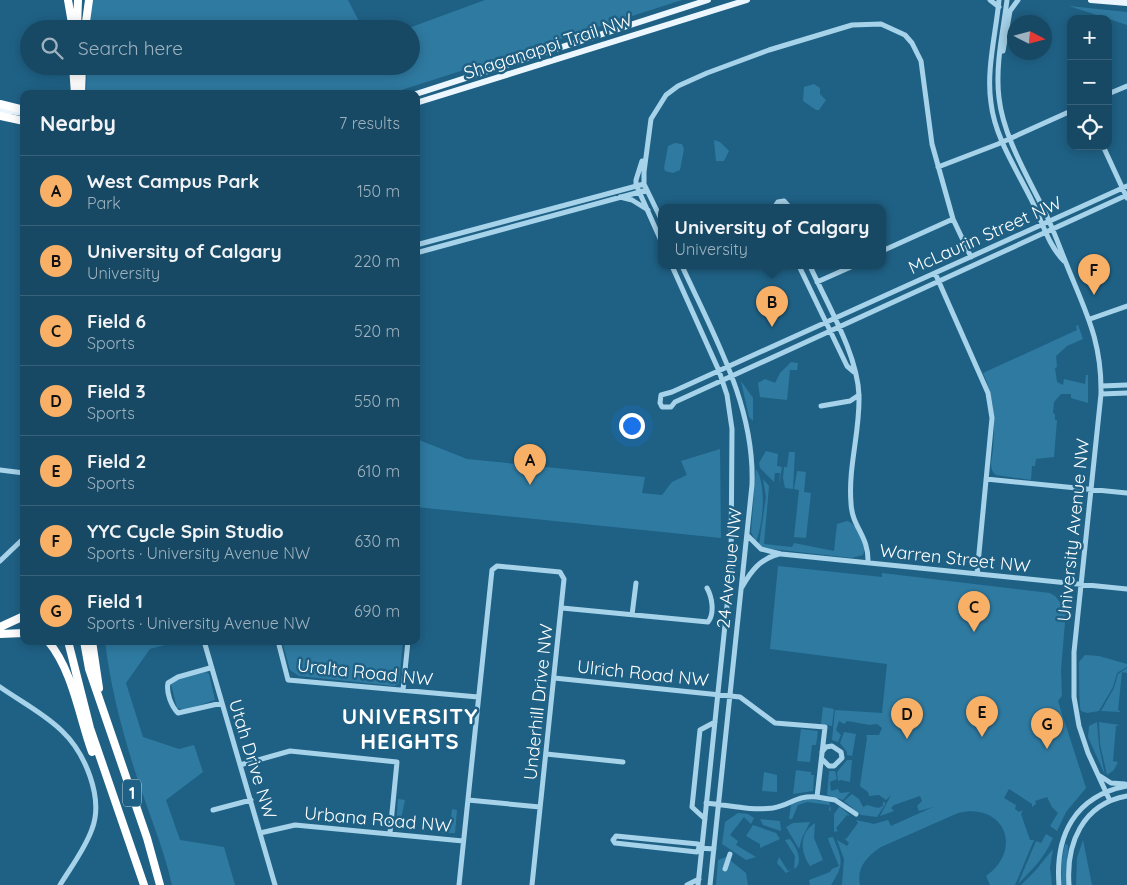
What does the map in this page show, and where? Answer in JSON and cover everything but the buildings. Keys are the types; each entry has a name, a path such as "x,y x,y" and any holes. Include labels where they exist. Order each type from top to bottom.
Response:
{"highway":[{"path":"68,0 71,20"},
{"path":"77,20 78,0"},
{"path":"84,20 85,0"},
{"path":"86,20 89,0"},
{"path":"74,75 75,90"},
{"path":"81,90 82,75"},
{"path":"0,104 20,110"},
{"path":"0,116 20,121"},
{"path":"1,630 20,618"},
{"path":"1,630 20,632"},
{"path":"51,645 57,652 70,682 94,756 107,780"},
{"name":"1","path":"69,645 73,671 107,780 144,884"},
{"name":"1","path":"85,645 89,669 148,838 160,885"},
{"path":"93,645 100,702"}],"main road":[{"name":"Shaganappi Trail NW","path":"420,93 708,0"},
{"name":"Shaganappi Trail NW","path":"420,103 747,0"},
{"path":"1091,0 1127,3"},
{"path":"0,110 20,111"},
{"path":"0,116 20,117"}],"street":[{"path":"990,0 998,8"},
{"name":"University Avenue NW","path":"999,0 990,79 990,101 1002,142 1056,252 1065,261"},
{"name":"University Avenue NW","path":"1007,0 1000,58 999,99 1011,138 1050,221 1090,319 1098,352 1101,394 1074,652 1075,700 1082,737 1110,802"},
{"path":"1000,58 1005,48 1010,11 1018,0"},
{"path":"658,234 636,186 636,180 644,156 651,119 657,105 666,95 678,86 769,50 852,25 873,23 898,30 912,43 917,51 923,72 932,144 938,167 953,219 971,257"},
{"path":"1112,92 1127,86"},
{"path":"938,167 1002,142 1067,113"},
{"path":"1106,150 1125,187 1127,196"},
{"path":"644,156 644,184 658,213"},
{"path":"420,243 644,184"},
{"name":"McLaurin Street NW","path":"1125,187 827,323 661,395 660,403 666,408 671,407 675,402 1053,228 1127,196"},
{"path":"420,252 647,190"},
{"path":"619,197 632,200 648,210"},
{"path":"886,249 953,219"},
{"name":"24 Avenue NW","path":"673,269 719,371 727,395 732,429 733,540 718,695 698,882 686,885"},
{"name":"24 Avenue NW","path":"683,269 732,376 746,416 752,455 752,485 710,885"},
{"path":"801,269 847,366 854,372"},
{"path":"811,269 853,361 860,396 850,499 852,516 866,538 869,548 868,563"},
{"path":"817,282 846,269"},
{"path":"935,273 988,393 992,418 977,574"},
{"path":"1090,319 1127,306"},
{"path":"1101,386 1127,386"},
{"path":"1101,394 1127,393"},
{"path":"821,406 850,401 860,396"},
{"path":"0,470 20,472"},
{"path":"986,479 1127,493"},
{"name":"Warren Street NW","path":"747,534 761,549 781,554 1127,589"},
{"path":"0,561 20,542"},
{"path":"740,590 750,572 761,562 781,554"},
{"path":"459,885 493,567 560,572 564,574 562,608"},
{"path":"632,614 636,583"},
{"name":"Underhill Drive NW","path":"532,885 562,608 708,622 711,618 711,597 707,588"},
{"name":"Utah Drive NW","path":"205,645 210,668 275,885"},
{"name":"Uralta Road NW","path":"279,645 288,680 478,697"},
{"path":"403,690 408,645"},
{"path":"210,668 178,677 168,682 167,688 173,708 178,713 188,712 222,703"},
{"name":"Ulrich Road NW","path":"554,678 740,697 775,723 824,727 822,752"},
{"path":"0,687 63,731 80,755 93,788 96,806 93,828 84,848 60,885"},
{"path":"705,819 692,807 700,730 715,722"},
{"path":"817,797 821,759 822,752 826,747 832,746 841,752 842,758 834,766 828,766 821,759"},
{"path":"240,765 290,751 397,762 390,833"},
{"path":"546,754 624,762"},
{"path":"1098,774 1110,782 1127,785"},
{"path":"1059,885 1059,853 1068,828 1086,805 1106,792 1127,785"},
{"path":"706,803 767,809 784,805 803,796 817,797 835,800 856,814"},
{"path":"1069,885 1069,858 1075,835 1089,815 1110,802 1127,796"},
{"path":"213,810 250,800"},
{"path":"468,800 540,807"},
{"name":"Urbana Road NW","path":"260,833 295,825 463,841"},
{"path":"701,848 697,852 615,843 613,840 616,836 698,844 701,848 714,849"},
{"path":"725,869 730,854"}],"shaded area":[{"path":"92,0 348,0 358,20 90,20"},
{"path":"485,0 682,0 401,90 86,90 87,75 420,75 420,24"},
{"path":"1069,6 1127,12 1127,25 1112,20 1112,15 1096,15"},
{"path":"814,84 820,88 820,94 826,100 819,110 803,101 804,87"},
{"path":"714,140 720,142 729,151 724,161 716,161"},
{"path":"675,143 682,144 684,149 680,170 673,173 665,171 664,168 668,146"},
{"path":"1078,325 1083,339 1067,346 1056,356 1057,367 1055,368 1057,382 1063,385 1064,379 1085,384 1086,375 1088,375 1088,403 1071,398 1071,394 1061,394 1054,402 1053,413 1055,414 1055,420 1057,420 1054,457 1036,459 1035,466 1032,466 1031,480 996,475 992,470 991,464 994,440 992,401 983,373 1077,330 1076,326"},
{"path":"791,362 798,363 797,370 790,370 787,400 760,397 758,383 765,379 775,383 780,373"},
{"path":"741,381 753,398 753,421 749,417"},
{"path":"420,440 467,459 645,477 642,493 662,495 672,482 687,475 681,461 720,449 721,538 420,507"},
{"path":"766,451 778,454 777,466 782,467 779,485 780,473 775,473 774,482 760,468 759,463"},
{"path":"789,452 795,452 793,489 785,488 783,478"},
{"path":"756,469 762,485 763,505 756,542 751,532"},
{"path":"797,471 806,472 804,492 811,493 806,538 794,537 799,490 794,489"},
{"path":"763,479 769,486 764,544 792,547 794,543 834,551 837,524 847,521 861,535 864,546 863,555 852,558 763,548 759,544 766,497"},
{"path":"778,566 882,577 882,573 1050,593 1055,596 1066,610 1061,670 1062,696 1058,701 1086,788 1066,812 1057,831 1050,826 1058,813 1052,807 1047,797 1035,801 1036,804 1032,807 1032,804 1009,789 1004,798 1016,805 1015,809 1019,812 1023,810 1021,814 1030,840 1034,840 1015,885 990,885 986,876 998,865 1004,853 1006,841 1004,830 997,821 987,814 974,811 958,813 881,847 867,858 861,868 860,885 842,885 844,859 837,840 847,846 849,843 843,837 846,839 858,823 856,820 874,824 888,820 891,826 933,807 919,811 917,806 922,801 920,796 894,805 891,808 894,811 880,816 891,795 886,800 879,795 869,796 868,792 860,786 866,735 879,735 882,728 877,724 870,725 847,721 844,724 839,721 836,730 841,735 838,742 832,740 835,710 882,713 887,664 770,649"},
{"path":"106,645 165,645 150,649 126,683 143,737 179,749 194,745 203,772 166,800 180,840 224,847 235,885 172,885 125,737"},
{"path":"283,645 403,645 399,683 395,686 299,676 290,670"},
{"path":"1085,655 1099,656 1127,664 1127,667 1117,673 1113,687 1099,711 1087,713 1081,711 1079,695 1079,662"},
{"path":"1127,668 1127,673 1122,672 1118,710 1121,712 1101,711 1114,688 1118,674"},
{"path":"206,672 209,674 215,700 185,710 177,708 171,684 173,681"},
{"path":"823,707 834,709 832,726 821,724"},
{"path":"1097,722 1099,746 1105,775 1088,737 1089,726"},
{"path":"1099,722 1120,725 1116,726 1113,761 1118,762 1114,770 1107,775 1100,744"},
{"path":"801,729 818,731 816,745 812,745 810,762 797,761"},
{"path":"844,732 856,734 852,756 847,755 847,752 840,743"},
{"path":"847,760 852,760 850,782 838,781 837,772"},
{"path":"796,770 811,772 811,775 814,775 813,791 793,794"},
{"path":"829,771 835,771 837,779 830,782 831,791 838,789 840,793 850,792 843,800 827,795"},
{"path":"764,772 777,775 777,792 762,791"},
{"path":"852,794 859,799 863,807 867,805 878,808 883,806 883,802 886,803 877,817 861,815 844,801"},
{"path":"398,799 405,800 401,819 407,822 406,829 398,828 396,825"},
{"path":"800,799 829,801 830,805 807,802 798,805 792,819 789,819 791,805"},
{"path":"840,806 850,816 847,815 836,828 838,831 834,832 834,814"},
{"path":"452,809 457,810 455,833 442,833 444,829 450,827"},
{"path":"738,813 748,814 754,818 751,824 744,817 730,835 738,841 736,845 756,857 746,860 722,844 725,822"},
{"path":"760,819 780,821 781,831 763,825"},
{"path":"810,822 799,849 786,827 793,823"},
{"path":"815,823 814,838 823,860 810,866 804,855 803,843 806,832"},
{"path":"753,825 776,833 780,839 760,848 760,844 746,836"},
{"path":"1046,834 1053,838 1050,845 1038,863 1018,884 1036,841 1041,843"},
{"path":"833,837 841,861 838,871 831,885 810,885 809,880 830,872 839,866 828,838"},
{"path":"790,839 799,856 797,867 794,869 795,856 785,840"},
{"path":"1083,840 1092,885 1076,885 1077,858"},
{"path":"1065,844 1068,845 1067,885 1062,885 1061,864"},
{"path":"1053,849 1050,867 1052,885 1021,885 1035,871"},
{"path":"726,857 746,873 748,885 716,885 718,860"},
{"path":"779,857 788,871 792,870 786,873 777,863"}],"place":[{"name":"YYC Cycle Spin Studio","path":"1094,295"},
{"name":"University of Calgary","path":"772,327"},
{"name":"West Campus Park","path":"530,485"},
{"name":"Field 6","path":"974,632"},
{"name":"Field 2","path":"982,737"},
{"name":"Field 3","path":"907,739"},
{"name":"Field 1","path":"1047,749"}],"district":[{"name":"UNIVERSITY HEIGHTS","path":"410,728"}]}
